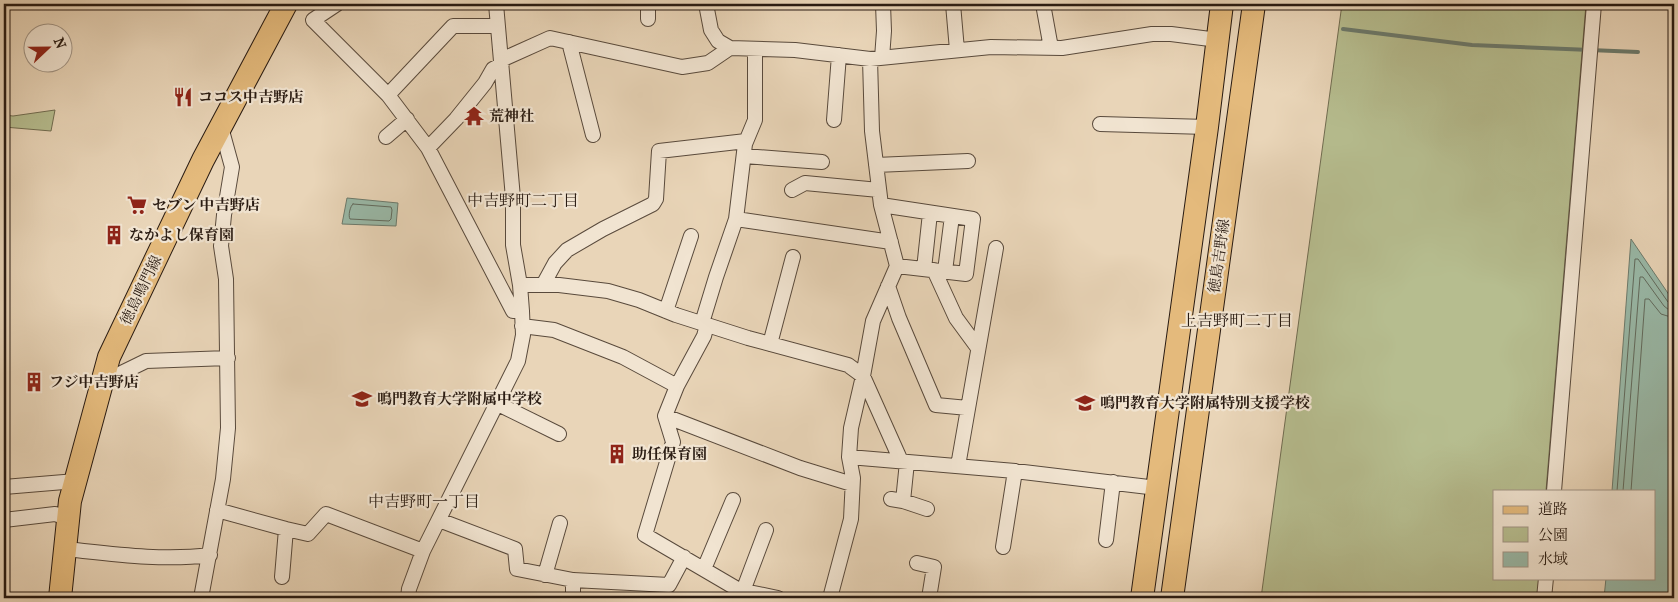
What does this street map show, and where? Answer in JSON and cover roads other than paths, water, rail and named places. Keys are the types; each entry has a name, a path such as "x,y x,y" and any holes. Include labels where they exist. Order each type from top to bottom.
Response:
{"main road":[{"name":"徳島鳴門線","path":"60,598 70,501 109,357 220,127 286,4"},
{"name":"徳島吉野線","path":"1142,598 1207,127 1222,4"},
{"name":"徳島吉野線","path":"1172,598 1254,4"}],"street":[{"path":"336,4 313,20 388,94 428,148 513,311 522,311"},
{"path":"408,598 409,589 423,551 518,362 523,335 520,285 513,245 513,198 496,4"},
{"path":"648,4 648,19"},
{"path":"706,4 710,30 718,41 730,48 795,50 876,58 991,47 1062,48 1152,34 1171,34 1218,40"},
{"path":"830,598 851,519 852,484 849,457 851,428 864,376 873,321 897,266 881,205 872,131 876,58 884,31 883,4"},
{"path":"953,4 957,50"},
{"path":"1043,4 1050,48"},
{"path":"1554,490 1594,4"},
{"path":"388,94 453,26 498,26"},
{"path":"428,148 485,83 493,69 501,62 550,38 682,67 708,63 730,48"},
{"path":"569,42 593,135"},
{"path":"755,49 755,120 746,141 736,219 716,277 704,324 704,336 677,386 665,416 673,442 645,535 704,569 737,593 778,598"},
{"path":"834,120 839,55"},
{"path":"386,137 407,119"},
{"path":"1100,124 1207,127"},
{"path":"201,598 204,574 210,555 228,428 226,278 221,246 232,167 220,127"},
{"path":"543,285 555,263 566,250 653,204 656,199 659,151 746,141"},
{"path":"744,156 822,162"},
{"path":"876,165 968,161"},
{"path":"792,190 805,183 879,190"},
{"path":"881,205 973,219 966,274 897,266"},
{"path":"930,213 934,270 956,318 978,348"},
{"path":"934,270 952,216"},
{"path":"736,219 891,242"},
{"path":"666,311 691,236"},
{"path":"958,466 996,248"},
{"path":"770,344 793,257"},
{"path":"520,285 559,285 608,291 639,300 704,324 848,365 864,376 904,461 897,500 927,508"},
{"path":"888,286 899,318 936,405 968,408"},
{"path":"522,326 554,330 623,358 677,386"},
{"path":"102,382 146,361 228,358"},
{"path":"498,404 559,434"},
{"path":"665,416 800,468 852,484"},
{"path":"849,457 1015,471 1157,488"},
{"path":"1003,548 1015,471"},
{"path":"4,486 76,481"},
{"path":"1106,540 1113,482"},
{"path":"704,569 733,500"},
{"path":"217,510 286,530 308,534 326,514 423,551"},
{"path":"4,520 55,514 68,518"},
{"path":"439,520 515,549 517,569 573,580 669,585 684,557"},
{"path":"545,574 560,522"},
{"path":"282,576 286,530"},
{"path":"737,593 766,530"},
{"path":"65,550 153,557 186,558 210,555"},
{"path":"917,563 934,567 929,598"},
{"path":"573,580 573,598"},
{"path":"1544,598 1546,580"}],"water":[{"path":"347,198 398,203 396,226 342,224"},
{"path":"1631,239 1674,302 1674,598 1604,598 1606,580 1656,580 1656,490 1612,490"}],"waterway":[{"path":"1343,29 1472,45 1638,52"}],"place":[{"name":"ココス中吉野店","path":"183,97"},
{"name":"荒神社","path":"474,116"},
{"name":"セブン 中吉野店","path":"137,205"},
{"name":"なかよし保育園","path":"114,235"},
{"name":"フジ中吉野店","path":"34,382"},
{"name":"鳴門教育大学附属中学校","path":"362,399"},
{"name":"鳴門教育大学附属特別支援学校","path":"1085,403"},
{"name":"助任保育園","path":"617,454"}],"district":[{"name":"中吉野町二丁目","path":"523,200"},
{"name":"上吉野町二丁目","path":"1237,320"},
{"name":"中吉野町一丁目","path":"424,501"}]}
